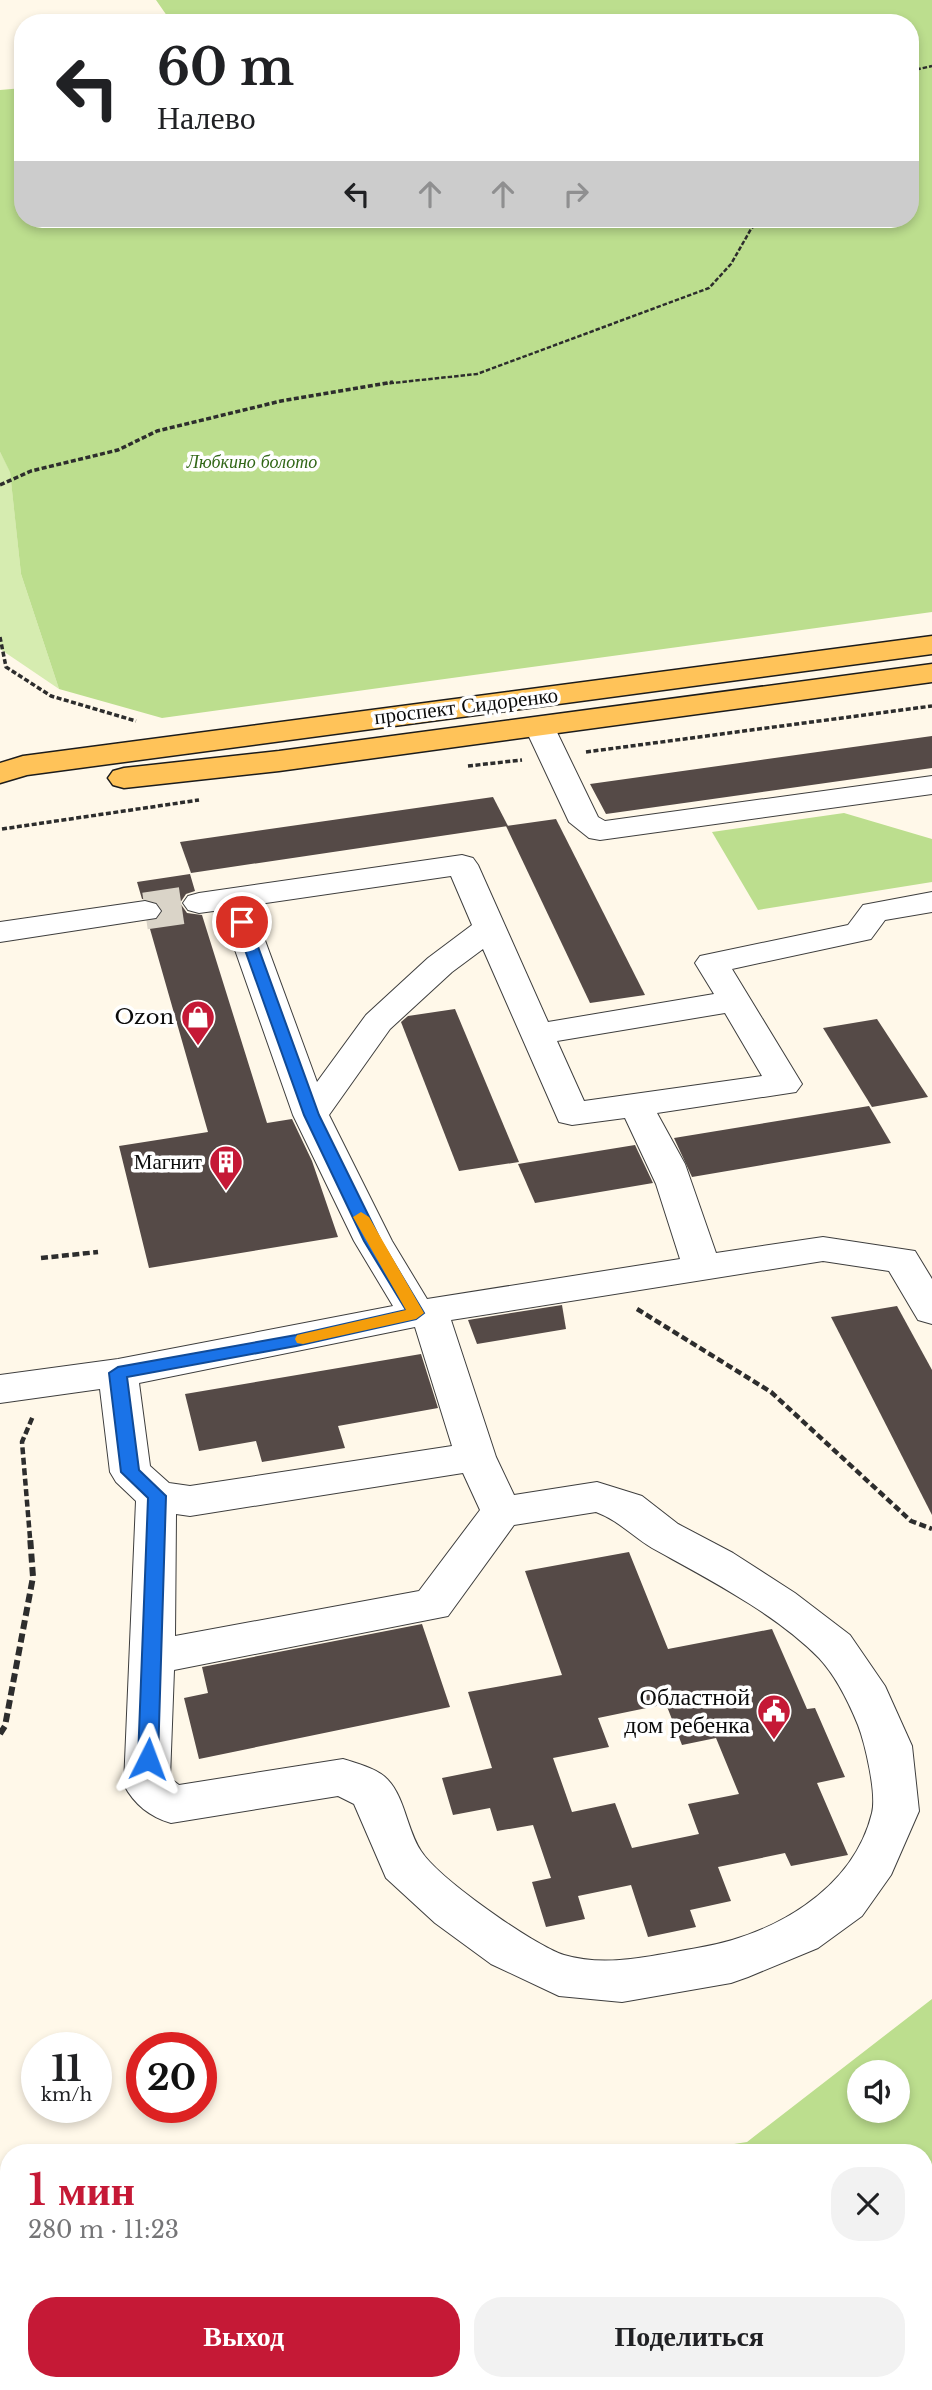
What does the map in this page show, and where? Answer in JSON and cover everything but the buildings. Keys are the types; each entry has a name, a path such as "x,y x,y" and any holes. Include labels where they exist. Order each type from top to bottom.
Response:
{"main road":[{"name":"проспект Сидоренко","path":"0,772 23,766 249,735 932,645"},
{"name":"проспект Сидоренко","path":"0,787 30,788 238,765 932,673"}],"lane":[{"path":"539,726 584,822 600,831 932,785"},
{"path":"198,903 462,865 572,1114 784,1084 712,963 859,932 874,912 932,902"},
{"path":"233,898 311,1115 373,1241 423,1312 475,1457 501,1511"},
{"path":"0,932 145,911"},
{"path":"311,1115 377,1021 439,965 490,928"},
{"path":"537,1034 734,1001"},
{"path":"635,1105 658,1141 675,1180 701,1268"},
{"path":"0,1389 118,1373 296,1340 423,1312 823,1249 902,1260 932,1311"},
{"path":"118,1373 130,1472 157,1496 190,1501 475,1457"},
{"path":"153,1657 433,1605 501,1511 597,1497 626,1507 663,1535 718,1564 780,1604 835,1647 869,1698 890,1746 896,1811 874,1861 845,1902 801,1934 731,1963 622,1981 559,1975 508,1950 453,1909 404,1864 372,1792 343,1777 171,1805 147,1784 153,1657 153,1534 157,1496"}],"path":[{"path":"0,485 31,471 118,450 157,431 281,401 490,370 709,288 731,264 752,228"},
{"path":"0,637 6,667 51,696 131,721"},
{"path":"458,767 554,757 932,706"},
{"path":"2,829 201,800"},
{"path":"41,1258 98,1252"},
{"path":"597,1284 771,1392 911,1521 932,1529"},
{"path":"0,1734 5,1726 33,1577 22,1442 46,1382"}],"green space":[{"name":"Любкино болото","path":"156,0 932,0 932,612 162,718 59,689 21,574 10,472 0,452 0,90 14,89 14,228 919,228 919,14 166,14"},
{"path":"0,452 10,471 21,574 59,689 0,649"},
{"path":"844,813 932,839 932,882 758,910 712,832"},
{"path":"932,1999 932,2144 734,2144 747,2142 847,2065 847,2123 910,2123 910,2060 853,2060"}],"tunnel":[{"path":"145,911 199,903"}],"slow traffic":[{"path":"303,1339 416,1313 361,1217"}],"place":[{"name":"Ozon","path":"198,1047"},
{"name":"Магнит","path":"226,1192"},
{"name":"Областной дом ребенка","path":"774,1741"}],"route":[{"path":"148,1759 153,1657 153,1534 157,1496 130,1472 118,1373 296,1340 416,1313 373,1241 311,1115 242,922"}]}
